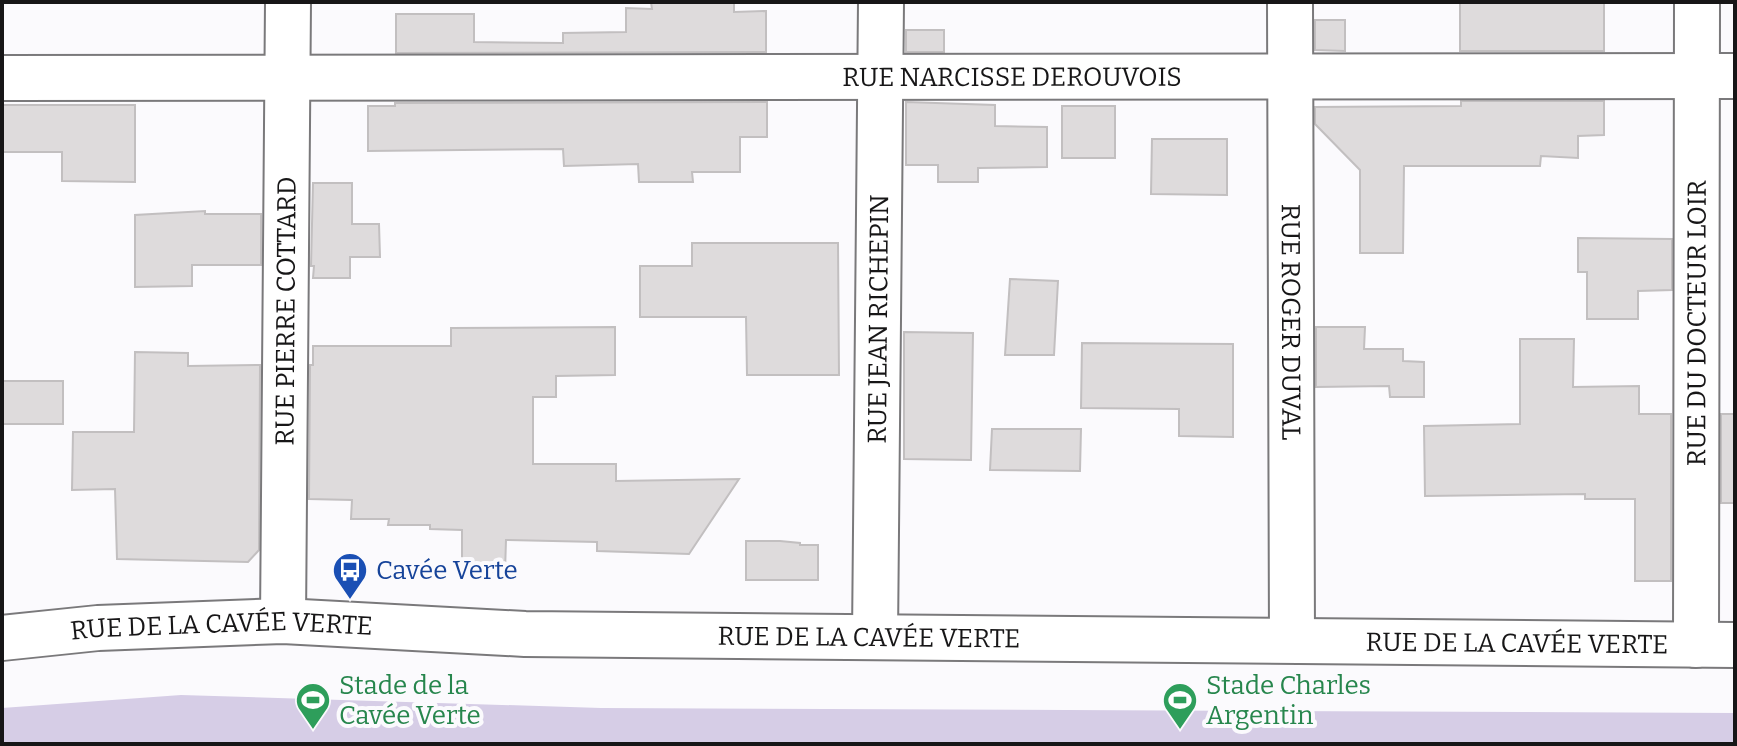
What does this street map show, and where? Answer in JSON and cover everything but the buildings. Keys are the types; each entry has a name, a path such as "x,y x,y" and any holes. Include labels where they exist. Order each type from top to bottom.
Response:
{"street":[{"name":"RUE PIERRE COTTARD","path":"283,621 288,2"},
{"name":"RUE JEAN RICHEPIN","path":"875,637 881,2"},
{"name":"RUE ROGER DUVAL","path":"1290,2 1292,640"},
{"name":"RUE DU DOCTEUR LOIR","path":"1697,2 1716,76 1716,645"},
{"name":"RUE NARCISSE DEROUVOIS","path":"2,78 1716,76"},
{"name":"RUE DE LA CAVÉE VERTE","path":"2,638 98,628 283,621 525,634 1716,645"}],"shaded area":[{"path":"181,695 601,708 1735,713 1735,744 2,744 2,708"}],"place":[{"name":"Cavée Verte","path":"350,601"},
{"name":"Stade de la Cavée Verte","path":"313,731"},
{"name":"Stade Charles Argentin","path":"1180,731"}]}
